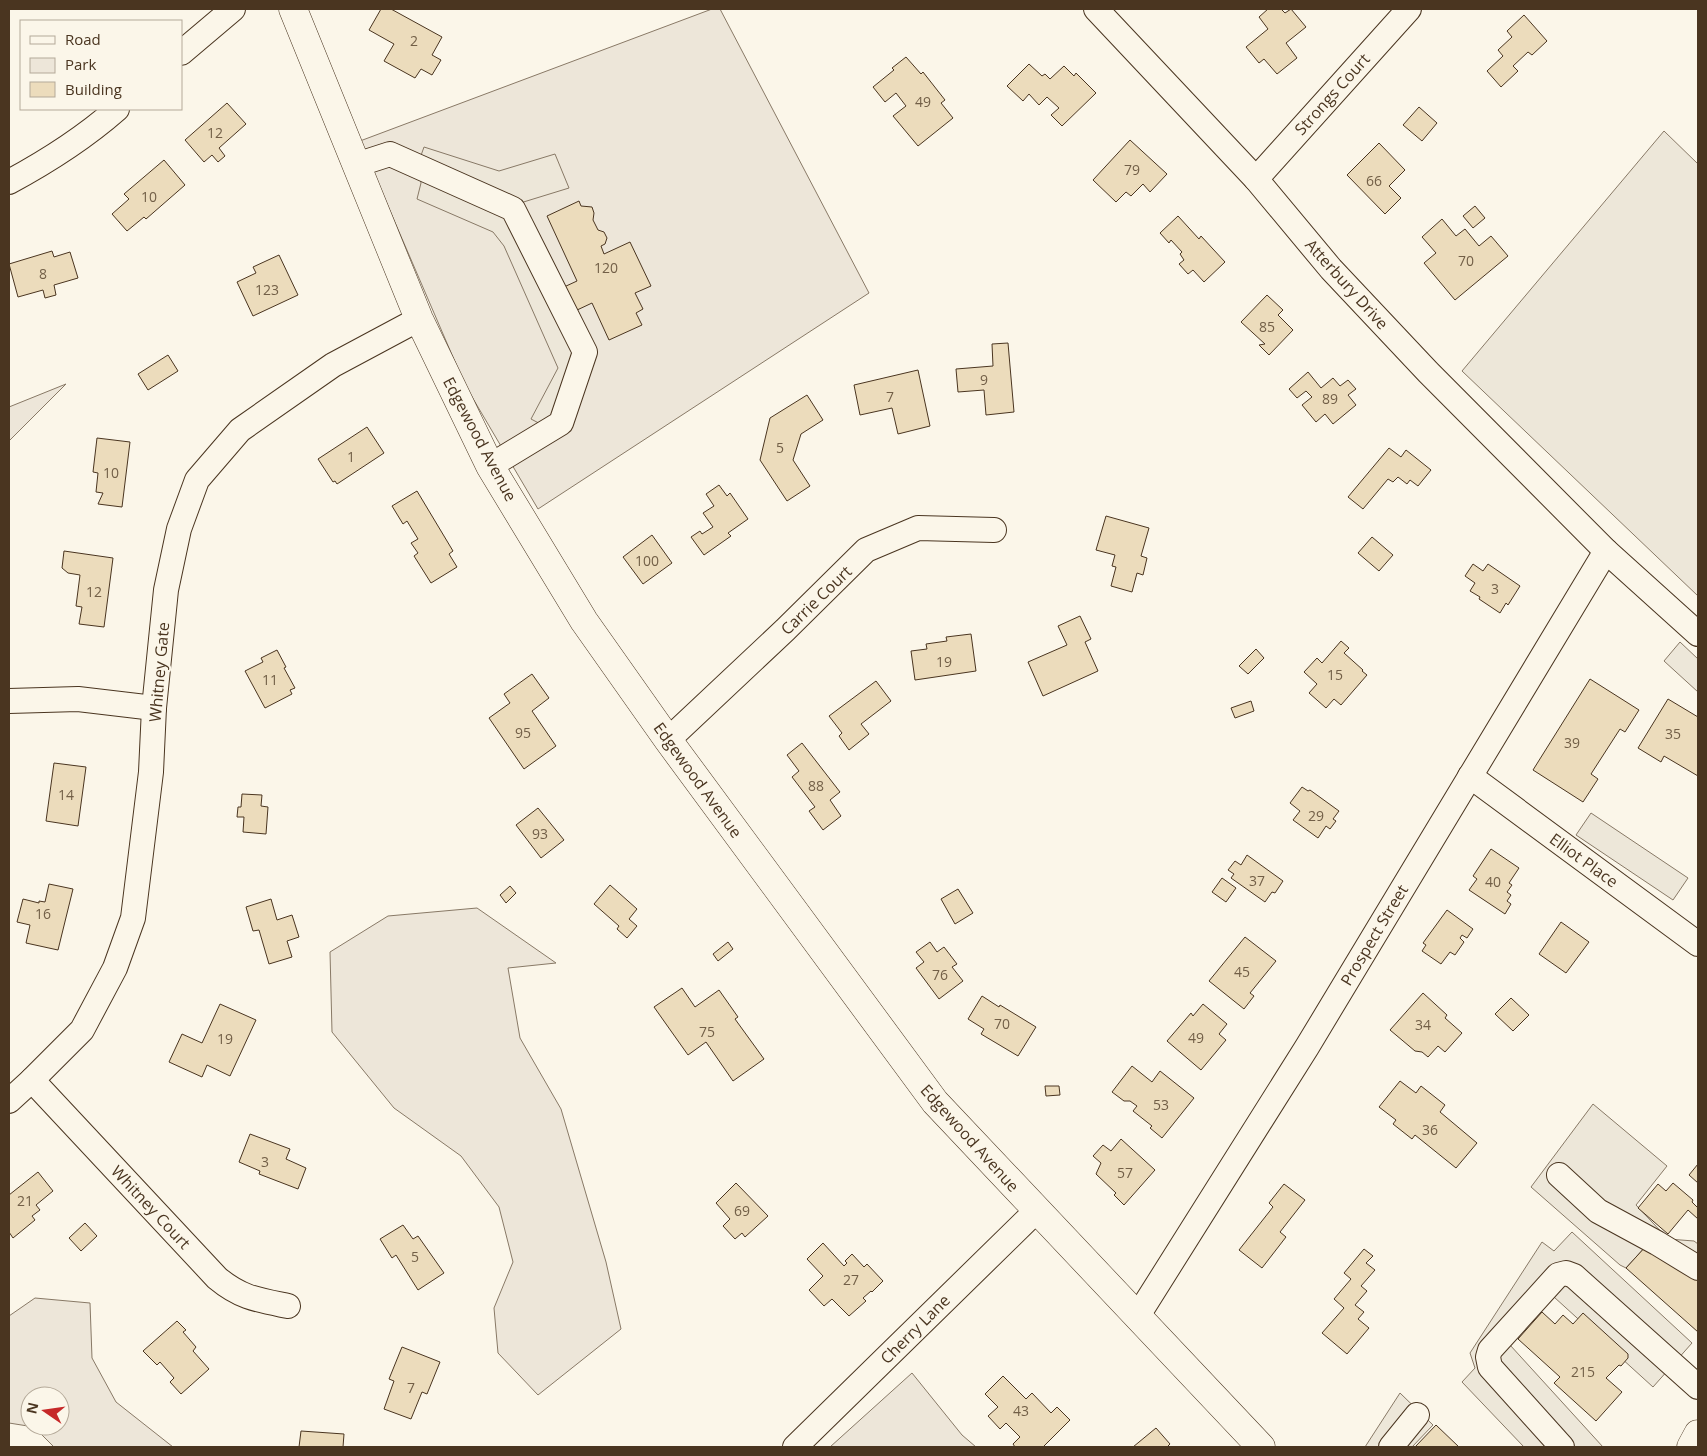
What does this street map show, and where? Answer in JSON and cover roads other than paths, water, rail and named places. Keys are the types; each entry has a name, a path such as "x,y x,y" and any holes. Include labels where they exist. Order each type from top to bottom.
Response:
{"main road":[{"name":"Edgewood Avenue","path":"292,9 419,319 490,466 584,621 668,740 935,1102 1261,1447"},
{"path":"1691,1447 1698,1434"}],"street":[{"path":"182,52 233,9"},
{"name":"Atterbury Drive","path":"1096,9 1256,179 1331,269 1421,365 1606,551 1698,634"},
{"name":"Strongs Court","path":"1256,179 1409,9"},
{"path":"9,182 74,143 116,110"},
{"path":"356,165 390,154 513,209 585,352 561,424 490,466"},
{"name":"Whitney Gate","path":"9,1101 82,1030 115,968 133,918 151,772 154,708 166,590 179,529 197,480 240,430 333,365 419,319"},
{"name":"Carrie Court","path":"668,740 785,630 866,550 918,528 994,530"},
{"name":"Prospect Street","path":"1137,1317 1308,1047 1606,551"},
{"path":"9,701 78,699 154,708"},
{"name":"Elliot Place","path":"1470,776 1698,944"},
{"name":"Whitney Court","path":"32,1080 217,1278 241,1295 288,1306"},
{"path":"1559,1175 1598,1211 1698,1268"},
{"name":"Cherry Lane","path":"795,1447 1036,1211"},
{"path":"1562,1447 1490,1367 1488,1357 1490,1350 1558,1275 1566,1273 1574,1276 1698,1387"},
{"path":"1391,1447 1417,1415"}]}
